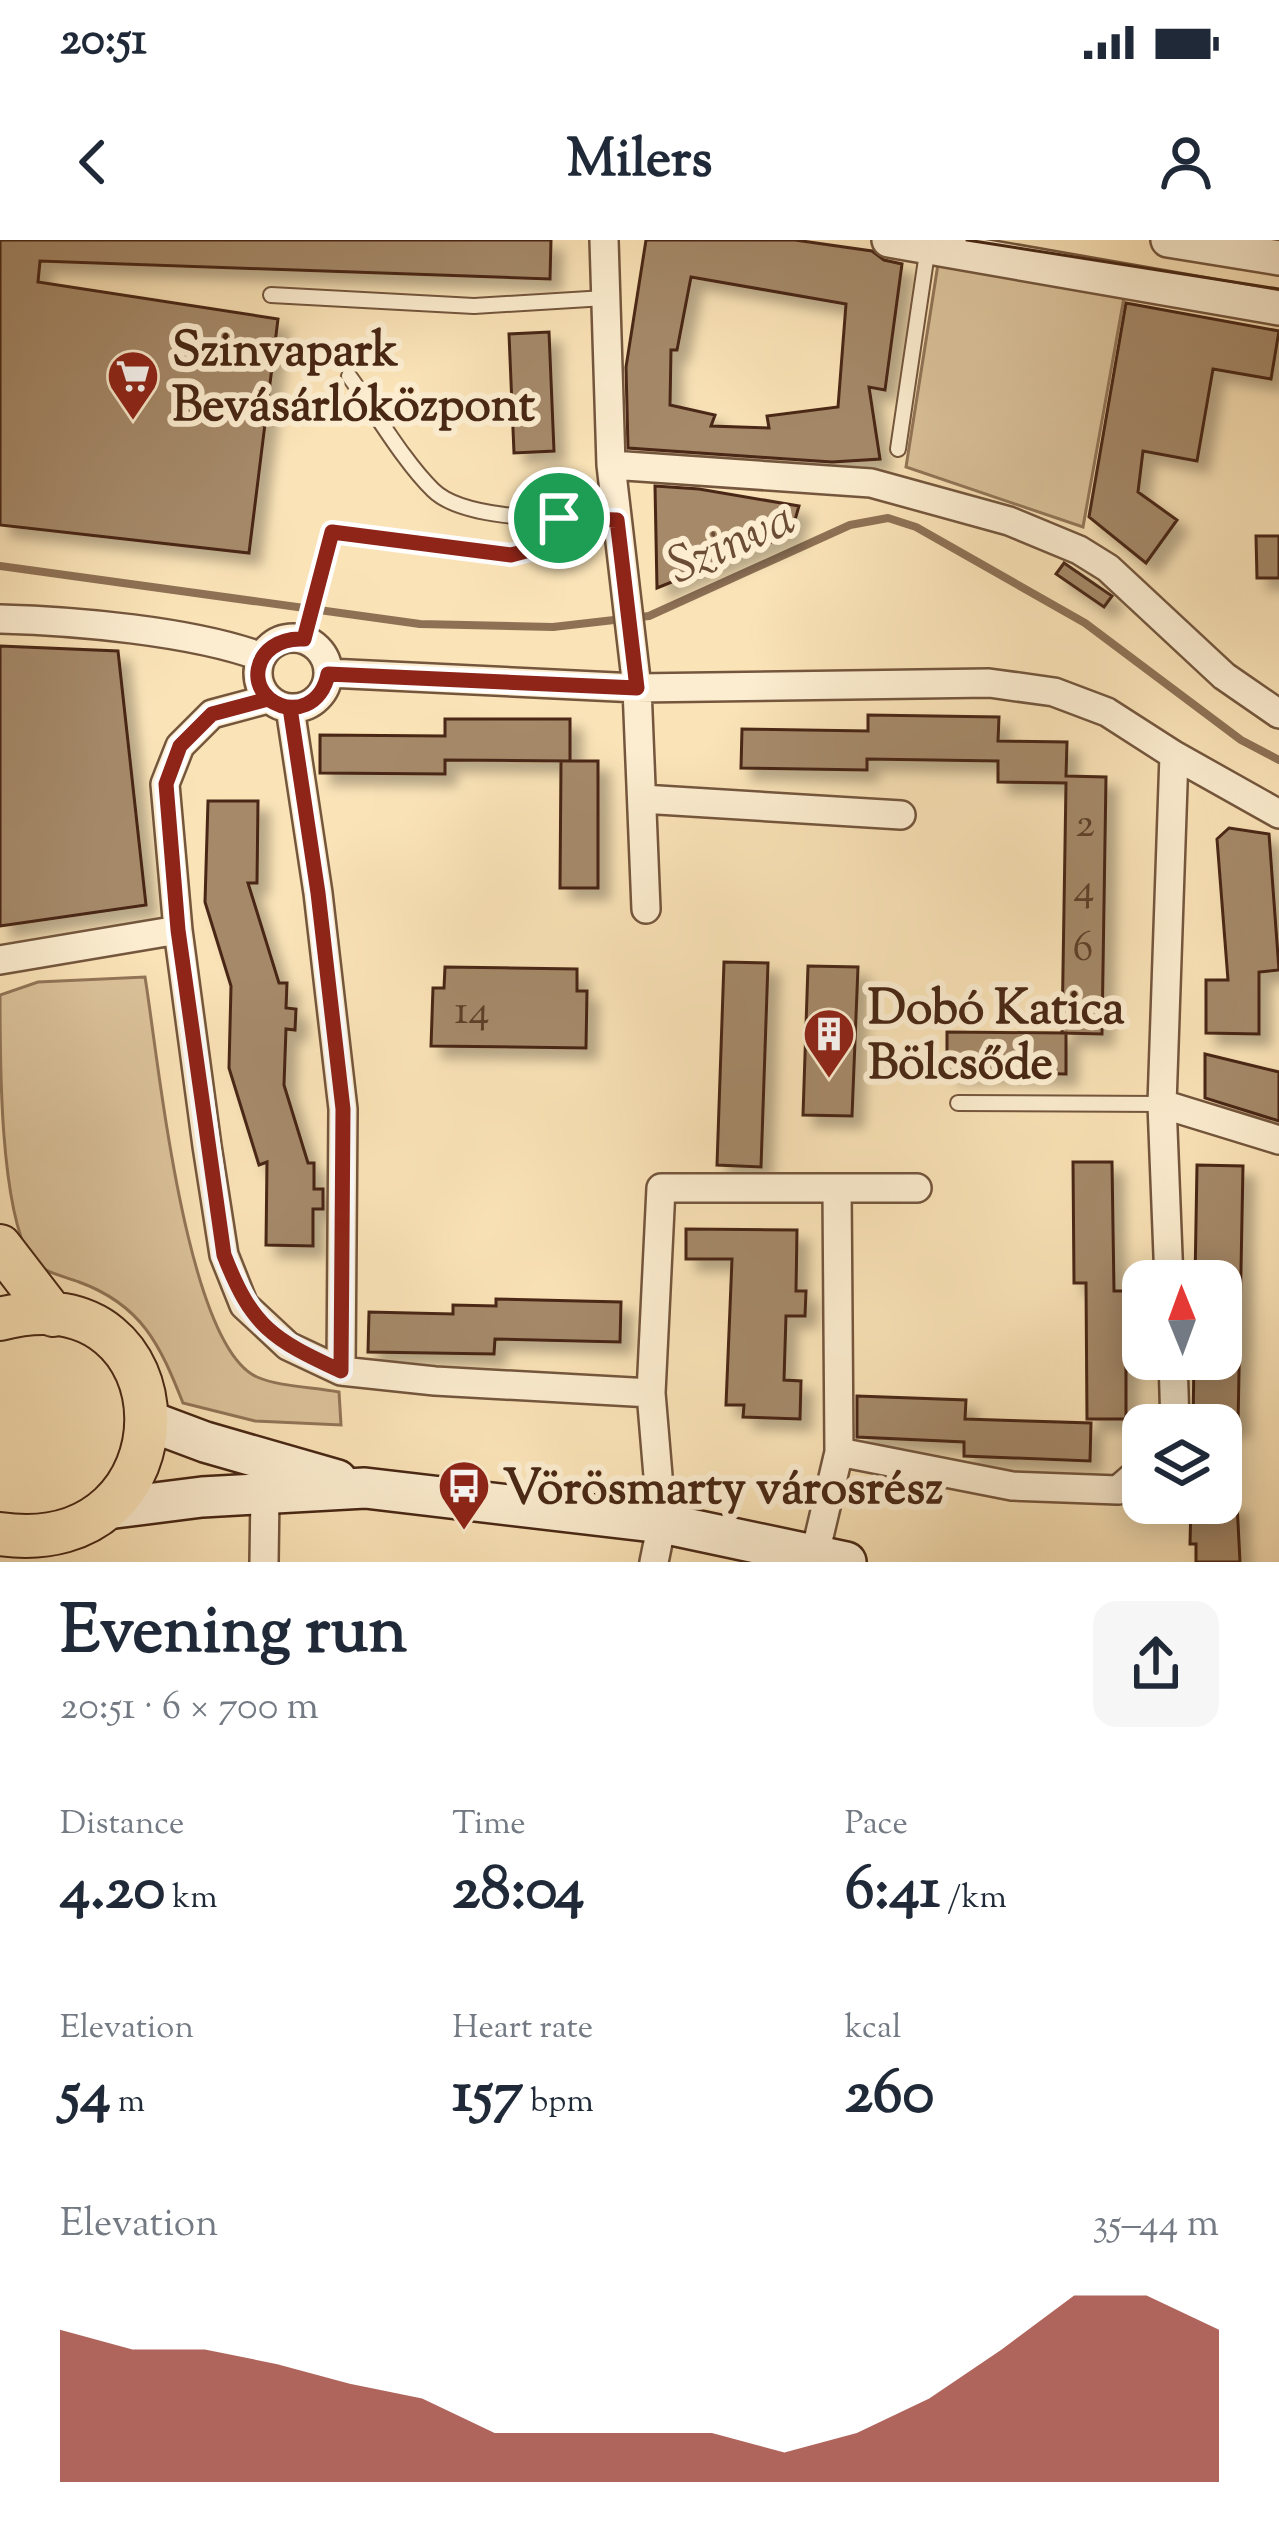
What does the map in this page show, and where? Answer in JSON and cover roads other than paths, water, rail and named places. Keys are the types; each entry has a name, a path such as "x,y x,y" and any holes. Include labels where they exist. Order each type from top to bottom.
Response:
{"main road":[{"path":"0,1246 53,1315"},
{"path":"0,1319 53,1315 89,1328 120,1351 135,1372 149,1421 141,1468 115,1508 91,1526 21,1545"},
{"path":"149,1421 365,1488 658,1543 824,1559"},
{"path":"115,1508 365,1488"}],"street":[{"path":"604,240 611,465 637,688 646,909"},
{"path":"890,240 1279,308"},
{"path":"1180,241 1279,258"},
{"path":"611,465 871,483 1009,521 1108,568 1225,676 1279,714"},
{"path":"0,619 47,620 231,646 262,657"},
{"path":"341,1371 343,1109 318,893 279,704 258,678 262,657 277,642 304,639 323,656 328,674 318,698 305,706 279,704 212,714 180,746 166,784 178,930 224,1255 244,1305 288,1346 341,1371 651,1393"},
{"path":"328,674 637,688 988,683 1054,692 1107,712 1279,814"},
{"path":"1168,1260 1162,1103 1174,755"},
{"path":"642,799 901,814"},
{"path":"0,960 178,930"},
{"path":"1162,1103 1279,1140"},
{"path":"658,1543 651,1393 661,1188 917,1188"},
{"path":"824,1559 839,1452 837,1188"},
{"path":"839,1452 1012,1486 1122,1486"},
{"path":"264,1562 265,1494"}],"lane":[{"path":"898,449 928,246"},
{"path":"271,295 474,306 605,298"},
{"path":"349,376 435,493 464,506 511,515 617,520"},
{"path":"304,639 332,532 511,555 530,550 559,518"},
{"path":"958,1102 1162,1103"}],"waterway":[{"name":"Szinva","path":"0,566 420,624 553,627 649,616 850,525 888,518 916,527 1085,623 1241,740 1279,760"}],"tram line":[{"path":"967,240 1279,289"}],"place":[{"name":"Szinvapark Bevásárlóközpont","path":"133,422"},
{"name":"Dobó Katica Bölcsőde","path":"829,1080"},
{"name":"Vörösmarty városrész","path":"464,1532"}]}
